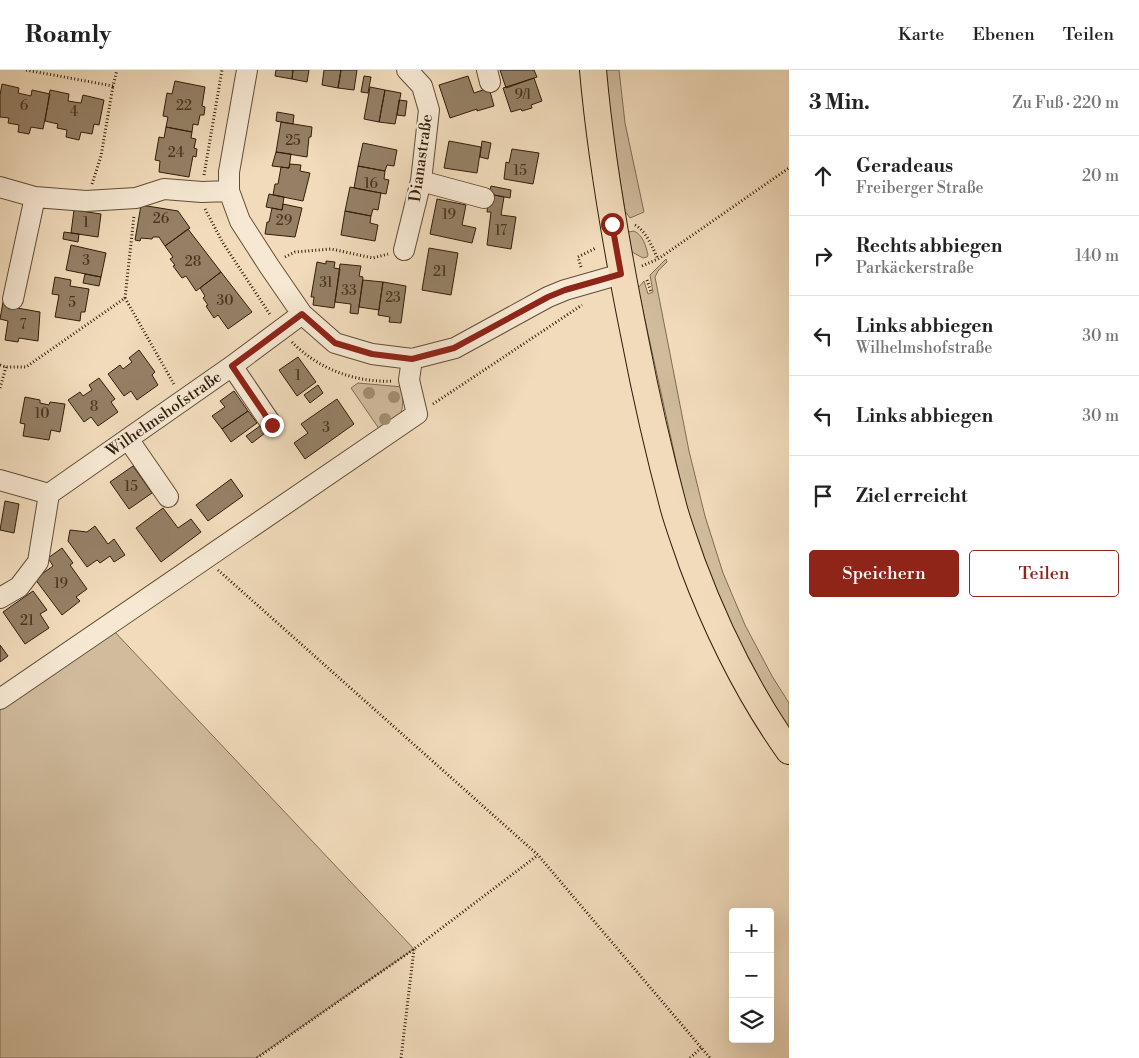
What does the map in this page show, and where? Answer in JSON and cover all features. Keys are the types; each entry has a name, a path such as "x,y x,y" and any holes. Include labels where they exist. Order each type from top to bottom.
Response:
{"main road":[{"path":"593,70 612,224 621,274 657,442 674,511 703,593 731,655 764,714 789,751"}],"street":[{"path":"247,70 229,172 229,191 240,221 302,314 335,343 372,354 412,359 454,348 548,297 565,290 621,274"},
{"name":"Dianastraße","path":"404,250 421,181 429,110 416,72"},
{"path":"421,181 484,198"},
{"path":"0,187 35,197 86,201 136,198 164,189 202,192 229,191"},
{"path":"13,299 35,197"},
{"name":"Wilhelmshofstraße","path":"49,494 128,440 302,314"},
{"path":"0,699 417,414 409,380 412,359"},
{"path":"232,366 272,425"},
{"path":"128,440 168,497"},
{"path":"0,480 49,494 38,562 19,587 0,598"}],"path":[{"path":"26,70 113,86"},
{"path":"86,201 101,156 117,70"},
{"path":"658,259 789,168"},
{"path":"136,198 125,298 183,400"},
{"path":"269,266 295,252 331,249 372,258 404,250"},
{"path":"0,365 6,367 26,367 125,298"},
{"path":"417,414 578,309"},
{"path":"0,388 6,367"},
{"path":"206,560 538,855 710,1058"},
{"path":"257,1058 414,949 538,855"},
{"path":"401,1058 414,949"},
{"path":"690,1058 701,1048"}],"shaded area":[{"path":"602,70 619,70 625,123 644,212 630,218 625,211"},
{"path":"634,231 644,241 647,257 643,258 632,252 628,232"},
{"path":"666,259 667,262 655,277 689,451 705,516 723,573 745,625 772,676 789,703 789,735 722,617 687,511 638,288 644,281 648,294 653,292 650,275"},
{"path":"358,383 403,387 403,403 398,419 382,433 351,388"},
{"path":"113,630 414,949 256,1058 0,1058 0,708"}],"building":[{"path":"276,70 293,70 292,79 275,76"},
{"path":"293,70 309,70 307,82 292,79"},
{"path":"324,70 341,70 338,88 322,85"},
{"path":"341,70 357,70 354,90 338,88"},
{"path":"500,70 534,70 537,77 506,88"},
{"path":"364,76 371,77 368,93 361,92"},
{"path":"468,76 474,93 489,88 494,106 477,111 477,109 450,118 439,85"},
{"path":"534,78 542,101 531,105 532,108 511,112 503,88"},
{"path":"175,81 205,87 202,106 205,107 204,115 200,115 198,125 193,124 192,132 166,127 168,117 163,116 167,93 172,94"},
{"path":"2,84 19,88 18,93 31,96 32,90 50,94 43,129 31,127 29,134 18,132 19,125 8,123 9,118 0,117"},
{"path":"370,87 385,90 379,122 364,119"},
{"path":"50,90 69,94 68,101 81,103 83,95 104,100 99,125 94,124 92,134 81,132 79,140 66,137 67,130 57,128 58,124 45,121"},
{"path":"385,90 401,93 395,124 379,122"},
{"path":"399,100 407,101 405,116 397,115"},
{"path":"277,112 294,115 293,124 276,121"},
{"path":"281,122 312,127 307,157 276,152"},
{"path":"166,127 192,132 191,138 196,139 194,148 197,149 196,157 193,156 189,177 159,172 160,161 155,160 159,137 164,138"},
{"path":"449,141 481,147 477,173 444,168"},
{"path":"482,141 491,143 488,159 480,157"},
{"path":"363,143 397,150 394,166 387,165 385,171 358,166"},
{"path":"512,149 539,153 533,184 504,179 506,162 509,163"},
{"path":"276,152 291,154 289,168 272,166"},
{"path":"290,164 301,165 300,171 310,173 303,201 273,195 275,184 278,184 281,167 289,168"},
{"path":"358,166 385,171 384,179 389,180 386,194 354,188"},
{"path":"491,186 511,190 510,198 489,194"},
{"path":"350,187 381,193 378,210 373,209 371,216 345,211"},
{"path":"269,194 284,197 282,210 266,207"},
{"path":"489,194 504,197 501,215 516,217 511,249 487,245 491,212 487,212"},
{"path":"437,199 466,205 462,225 476,228 472,243 430,234"},
{"path":"283,204 302,208 295,237 265,234 272,208 282,210"},
{"path":"141,205 178,211 190,228 165,246 159,237 153,237 152,239 141,238 140,241 135,240"},
{"path":"74,210 101,214 98,237 71,233"},
{"path":"345,211 371,216 370,223 378,225 375,241 341,235"},
{"path":"188,229 221,272 196,291 186,276 182,278 173,266 175,265 170,259 173,257 165,246"},
{"path":"64,232 79,234 78,242 63,239"},
{"path":"71,245 106,253 101,277 66,270"},
{"path":"429,248 458,253 451,295 422,290"},
{"path":"326,261 335,262 334,268 340,269 334,308 313,305 314,297 311,297 317,262 326,264"},
{"path":"340,264 361,266 359,276 363,277 358,314 350,313 351,304 335,302"},
{"path":"221,272 252,312 228,329 218,315 214,318 206,306 208,305 203,298 205,296 200,288"},
{"path":"85,274 101,277 99,286 83,283"},
{"path":"55,277 71,280 70,286 89,289 85,312 81,312 80,321 55,317 59,295 52,294"},
{"path":"363,280 383,282 379,310 359,307"},
{"path":"383,282 406,286 401,323 389,322 390,317 378,315"},
{"path":"3,302 18,305 17,308 40,312 38,341 19,338 18,342 5,340 8,321 0,319"},
{"path":"139,350 155,372 152,375 158,385 137,400 131,391 124,396 108,374 120,365 123,369 132,362 129,358"},
{"path":"298,357 316,382 297,396 279,370"},
{"path":"99,378 115,399 111,402 118,412 98,426 91,417 84,422 68,400 80,392 83,396 92,390 89,385"},
{"path":"318,385 323,393 310,403 304,395"},
{"path":"234,391 248,411 222,429 212,416 225,407 220,401"},
{"path":"25,397 40,400 40,403 49,405 50,402 65,404 60,432 51,430 49,440 23,436 25,424 20,423"},
{"path":"337,399 354,424 305,459 294,443 308,433 301,424"},
{"path":"248,411 257,423 231,442 222,429"},
{"path":"260,426 265,433 252,443 246,436"},
{"path":"133,466 152,493 129,509 110,482"},
{"path":"231,479 243,496 208,521 196,505"},
{"path":"5,501 19,504 14,533 0,530"},
{"path":"163,508 178,528 191,519 201,532 161,562 136,528"},
{"path":"95,526 108,544 114,539 125,555 114,562 110,556 100,563 97,560 87,567 68,541 70,530 87,532"},
{"path":"62,548 73,563 70,565 87,589 76,597 80,601 62,615 35,579 53,566 48,558"},
{"path":"33,591 47,610 40,614 49,628 25,644 3,612"},
{"path":"0,645 8,656 0,662"}],"route":[{"path":"272,425 232,366 302,314 335,343 372,354 412,359 454,348 548,297 587,282 621,274 612,224"}]}
